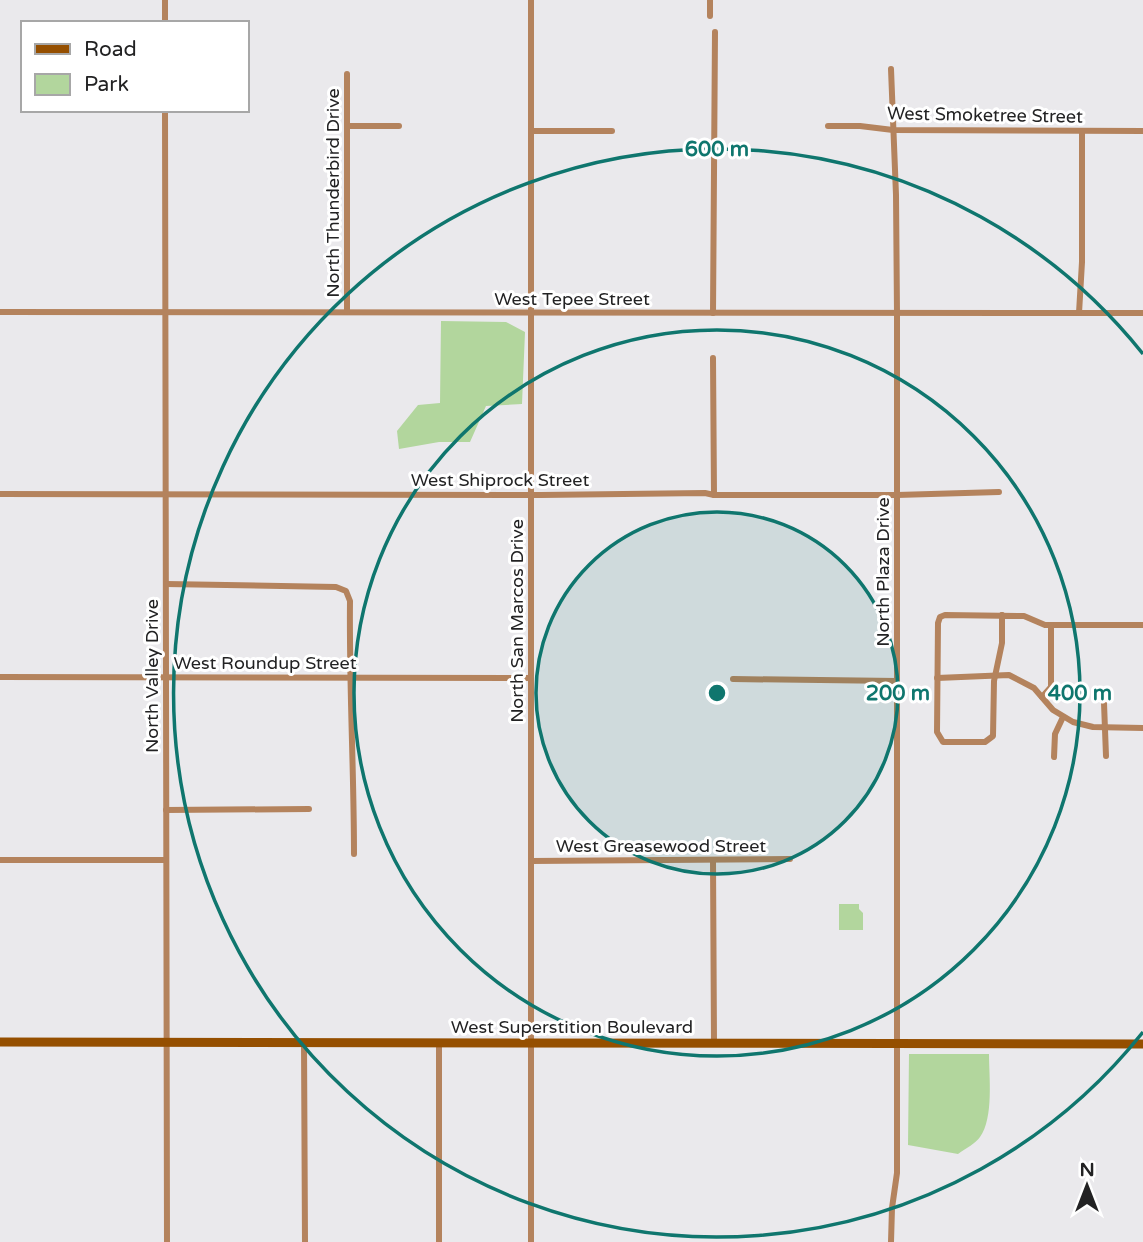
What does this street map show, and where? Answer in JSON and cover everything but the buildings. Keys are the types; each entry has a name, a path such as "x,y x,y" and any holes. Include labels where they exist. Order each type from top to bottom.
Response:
{"main road":[{"name":"West Superstition Boulevard","path":"0,1042 1143,1044"}],"street":[{"path":"165,0 165,21"},
{"name":"North San Marcos Drive","path":"531,0 531,1242"},
{"path":"710,0 710,16"},
{"path":"713,313 715,32"},
{"name":"North Plaza Drive","path":"891,69 897,313 897,1173 891,1242"},
{"name":"North Thunderbird Drive","path":"347,74 347,312"},
{"name":"North Valley Drive","path":"166,112 167,1242"},
{"name":"West Smoketree Street","path":"828,126 860,125 893,130 1143,131"},
{"path":"347,126 399,126"},
{"path":"531,131 612,131"},
{"path":"1079,313 1082,262 1082,131"},
{"name":"West Tepee Street","path":"0,312 1143,313"},
{"path":"713,358 714,495"},
{"name":"West Shiprock Street","path":"0,494 897,495 999,492"},
{"path":"166,584 336,587 346,592 350,601 349,677 354,769 354,854"},
{"path":"1002,615 1002,643 995,674 992,738 985,742 943,742 937,732 940,617 1002,615 1024,616 1051,625 1143,625"},
{"path":"1042,697 1051,687 1051,625"},
{"path":"937,678 1009,675 1021,680 1063,717 1084,726 1143,728"},
{"name":"West Roundup Street","path":"0,677 531,678"},
{"path":"733,679 897,681"},
{"path":"1104,703 1106,756"},
{"path":"1054,757 1055,734 1063,717"},
{"path":"166,810 309,809"},
{"name":"West Greasewood Street","path":"531,861 790,859"},
{"path":"0,860 166,860"},
{"path":"713,860 715,1043"},
{"path":"304,1042 305,1242"},
{"path":"439,1042 439,1242"}],"green space":[{"path":"441,321 506,322 525,332 522,404 486,406 470,442 439,442 399,449 397,431 418,405 440,403"},
{"path":"839,904 859,904 863,913 863,930 839,930"},
{"path":"909,1054 989,1054 990,1097 984,1129 976,1141 958,1154 908,1145"}]}
